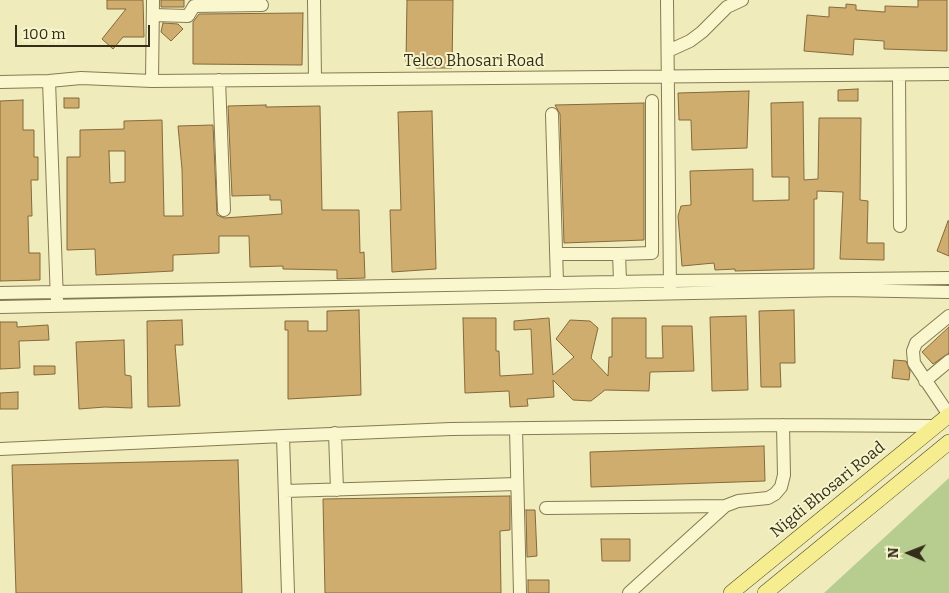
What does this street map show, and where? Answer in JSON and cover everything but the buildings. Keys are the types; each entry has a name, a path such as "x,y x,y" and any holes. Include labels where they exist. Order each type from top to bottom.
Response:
{"main road":[{"name":"Nigdi Bhosari Road","path":"731,593 949,415"},
{"path":"764,593 949,442"}],"street":[{"path":"152,81 153,0"},
{"path":"314,0 316,79"},
{"path":"668,0 670,294"},
{"path":"668,51 690,41 727,7 742,0"},
{"path":"153,16 188,16 194,6 262,5"},
{"name":"Telco Bhosari Road","path":"0,82 49,82 81,78 152,81 949,74"},
{"path":"899,75 900,226"},
{"path":"219,80 224,210"},
{"path":"49,82 57,306"},
{"path":"556,254 652,254 652,101"},
{"path":"552,114 557,283"},
{"path":"618,254 620,282"},
{"path":"0,293 671,280 949,278"},
{"path":"0,307 842,290 949,292"},
{"path":"949,316 916,343 913,351 914,363 949,415"},
{"path":"925,381 949,361"},
{"path":"0,449 335,433 783,425 935,426"},
{"path":"546,508 725,506 738,501 768,498 781,487 784,475 783,425"},
{"path":"516,429 520,593"},
{"path":"335,433 337,490"},
{"path":"283,436 288,593"},
{"path":"285,491 517,484"},
{"path":"629,593 725,506"}],"green space":[{"path":"949,478 949,593 824,593"}]}
